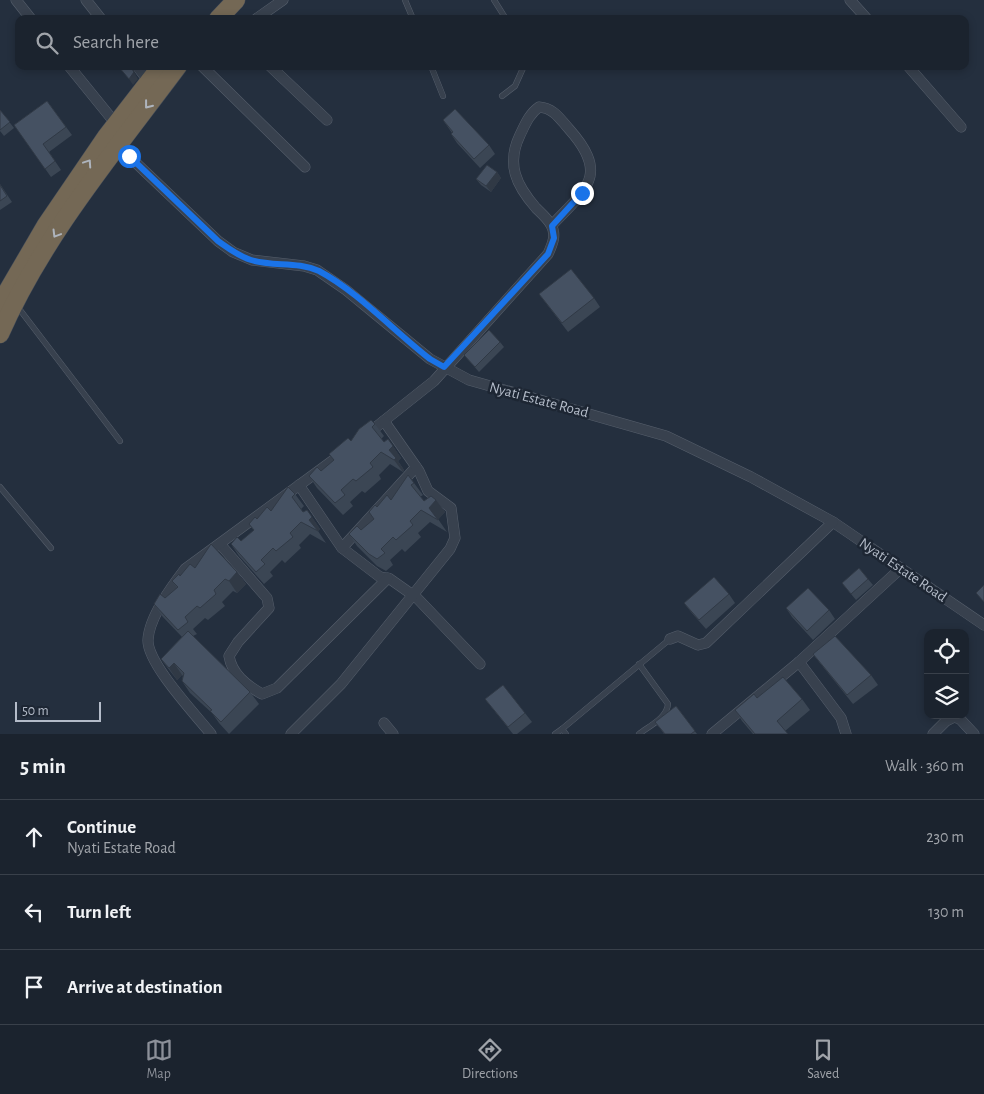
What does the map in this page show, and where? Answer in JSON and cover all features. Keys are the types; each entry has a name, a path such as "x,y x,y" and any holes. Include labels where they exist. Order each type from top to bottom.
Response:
{"highway":[{"path":"208,15 221,0"},
{"path":"222,15 236,0"},
{"path":"0,334 4,302 62,223 114,136 158,70"},
{"path":"114,136 174,70"}],"street":[{"path":"16,0 28,15"},
{"path":"86,0 98,15"},
{"path":"261,15 282,0"},
{"path":"850,0 863,15"},
{"name":"Nyati Estate Road","path":"72,70 114,136 218,241 233,252 252,260 304,266 316,270 346,290 430,359 488,387 666,436 751,477 833,522 984,625"},
{"path":"140,70 148,82"},
{"path":"206,70 305,167"},
{"path":"274,70 327,120"},
{"path":"911,70 961,127"},
{"path":"211,734 157,666 150,654 148,639 170,588 185,569 422,392 548,254 554,238 552,226 529,199 518,181 512,161 514,148 528,119 539,107 548,108 554,112 582,144 592,168 587,186 552,226"},
{"path":"291,734 341,684 450,549 455,538 451,508 428,491 416,467 384,421"},
{"path":"342,548 416,467"},
{"path":"299,485 342,548 380,577 388,578 413,595 480,664"},
{"path":"670,639 678,636 698,645 706,643 833,522"},
{"path":"220,544 267,598 269,608 238,642 229,656 231,668 248,686 262,694 277,688 388,578"},
{"path":"712,734 799,662 900,569"},
{"path":"799,662 841,718 846,734"},
{"path":"932,734 946,721 954,717 960,719 974,734"},
{"path":"384,724 393,734"}],"lane":[{"path":"404,0 411,15"},
{"path":"494,0 503,15"},
{"path":"433,70 443,96"},
{"path":"502,96 516,86 522,70"},
{"path":"4,302 120,441"},
{"path":"0,487 51,548"},
{"path":"555,734 670,639"},
{"path":"639,664 668,704 668,710 663,716 639,734"},
{"path":"562,729 566,734"}],"building":[{"path":"121,70 133,70 134,72 129,79"},
{"path":"47,101 66,127 43,144 55,161 45,169 14,125"},
{"path":"455,109 489,145 474,159 451,134 453,132 443,120"},
{"path":"0,110 10,122 0,130"},
{"path":"487,165 497,172 486,186 476,179"},
{"path":"0,185 7,196 0,201"},
{"path":"571,269 594,298 562,323 539,294"},
{"path":"489,330 500,342 475,367 464,355"},
{"path":"371,420 375,424 372,427 384,442 388,439 393,446 389,450 396,458 394,460 381,452 370,463 373,467 356,481 353,479 341,490 345,495 335,503 309,476 317,467 321,471 334,460 329,454 348,438 351,441 359,429"},
{"path":"408,475 414,483 411,485 424,501 431,496 436,500 429,508 438,520 421,510 410,521 413,525 396,540 393,537 381,549 385,553 377,559 369,554 349,534 357,526 361,530 374,519 369,512 375,505 377,507 387,495 391,500"},
{"path":"288,487 295,494 292,497 303,512 307,510 312,517 309,520 318,531 301,522 290,533 293,537 276,551 273,548 261,560 265,564 256,572 231,544 237,537 241,541 254,530 249,524 255,517 257,519 267,507 271,511"},
{"path":"211,544 237,572 229,581 225,579 214,590 216,594 200,608 197,606 185,617 188,622 178,630 154,604 160,594 165,598 178,587 172,581 179,574 180,576 190,564 195,568"},
{"path":"859,568 868,579 851,594 842,583"},
{"path":"714,577 729,594 699,620 684,603"},
{"path":"984,585 984,602 976,593"},
{"path":"808,588 829,610 807,631 786,608"},
{"path":"188,631 250,692 221,722 210,711 212,710 182,681 184,673 174,663 169,668 161,659"},
{"path":"835,636 871,675 847,695 813,654"},
{"path":"783,677 802,699 777,721 788,734 755,734 735,710 754,694 757,698"},
{"path":"503,685 525,713 508,727 485,699"},
{"path":"676,706 695,731 691,734 665,734 655,722"}],"route":[{"path":"129,156 218,241 233,252 252,260 304,266 329,277 407,341 430,359 444,367 548,254 554,238 552,226 582,193"}]}
